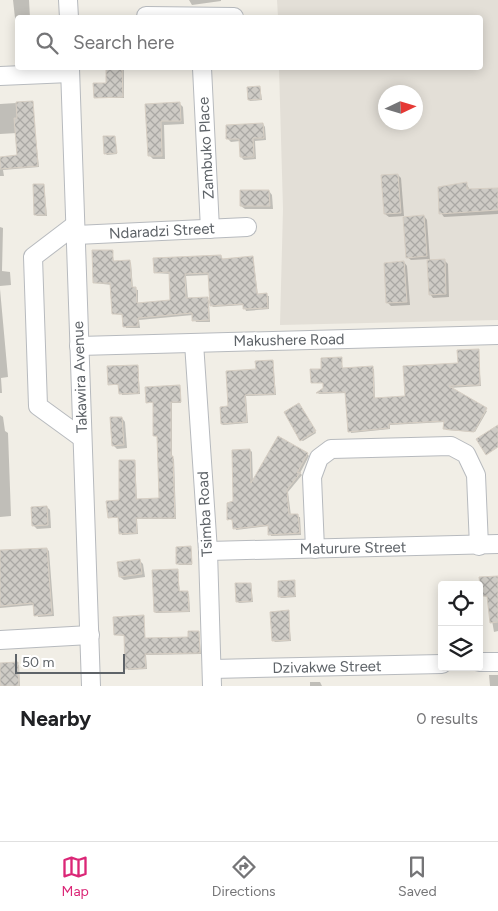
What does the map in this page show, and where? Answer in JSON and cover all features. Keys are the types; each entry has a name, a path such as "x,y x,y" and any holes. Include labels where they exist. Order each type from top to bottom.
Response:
{"street":[{"path":"68,0 69,15"},
{"path":"0,76 70,70"},
{"name":"Takawira Avenue","path":"70,70 91,686"},
{"name":"Zambuko Place","path":"202,70 210,229"},
{"name":"Ndaradzi Street","path":"76,230 248,227"},
{"path":"76,230 33,257 38,406 82,438"},
{"name":"Makushere Road","path":"79,346 498,335"},
{"name":"Tsimba Road","path":"194,343 208,551 212,678"},
{"path":"315,549 312,477 319,458 331,449 442,446 451,446 466,454 476,475 479,546"},
{"name":"Maturure Street","path":"208,551 479,546 498,544"},
{"path":"0,640 90,635"},
{"path":"483,662 498,662"},
{"name":"Dzivakwe Street","path":"212,678 438,664"}],"shaded area":[{"path":"277,0 498,0 498,320 280,325 283,209 279,70 483,70 483,15 278,15"}],"building":[{"path":"106,70 122,70 123,97 94,98 93,83 106,83"},
{"path":"260,86 261,99 248,100 247,87"},
{"path":"33,101 38,166 0,169 0,157 17,155 14,118 17,118 16,102"},
{"path":"180,102 181,121 161,121 162,156 148,156 145,104"},
{"path":"263,123 264,138 253,138 254,157 240,157 239,139 226,139 226,125"},
{"path":"103,136 115,136 117,153 104,154"},
{"path":"398,174 401,213 384,214 381,175"},
{"path":"467,182 467,189 498,188 498,210 439,214 438,187"},
{"path":"33,184 44,184 46,215 34,215"},
{"path":"240,190 269,190 270,206 240,206"},
{"path":"424,215 427,256 406,258 403,217"},
{"path":"92,250 113,250 113,261 130,260 132,287 136,287 137,303 170,300 169,272 154,273 153,258 221,255 222,259 253,256 257,294 267,293 268,308 243,309 243,304 210,306 208,273 185,274 186,298 208,297 209,320 192,321 192,313 138,318 138,326 123,327 122,314 112,314 110,283 93,283"},
{"path":"445,259 446,294 429,295 427,260"},
{"path":"404,261 407,302 386,303 384,263"},
{"path":"479,349 480,385 449,386 487,408 474,432 443,429 444,421 389,424 389,428 348,432 345,392 316,393 323,388 323,383 311,383 310,369 321,369 321,358 342,357 342,368 373,366 374,398 405,396 403,366 458,363 457,350"},
{"path":"273,360 275,394 245,395 247,422 221,424 220,407 228,406 226,371 256,369 255,361"},
{"path":"138,365 139,393 119,394 118,384 108,385 107,366"},
{"path":"180,385 181,402 171,402 171,456 173,456 175,518 136,518 137,533 119,534 118,517 108,518 106,501 119,500 119,460 135,460 136,499 159,498 157,436 153,436 153,402 146,403 145,387"},
{"path":"299,403 316,431 300,441 284,412"},
{"path":"110,417 122,417 124,445 112,446"},
{"path":"498,425 498,447 486,455 476,439"},
{"path":"278,436 308,453 297,473 301,472 287,490 289,514 298,514 300,533 268,535 268,525 233,529 232,519 227,520 227,503 233,501 232,450 250,449 251,483"},
{"path":"47,506 48,525 32,526 31,507"},
{"path":"191,546 192,564 176,564 176,547"},
{"path":"47,548 52,614 34,616 33,603 0,606 0,550"},
{"path":"140,559 142,574 119,577 117,562"},
{"path":"178,569 179,591 188,591 189,611 154,612 152,570"},
{"path":"498,576 498,622 490,623 487,596 483,596 483,581 479,581 479,577"},
{"path":"295,580 295,596 278,597 278,581"},
{"path":"235,583 251,583 252,601 236,602"},
{"path":"289,610 290,640 272,641 270,612"},
{"path":"144,615 145,638 188,637 188,631 199,631 200,653 145,654 146,668 125,669 124,635 114,635 113,617"},
{"path":"18,662 19,686 0,686 0,663"}]}
